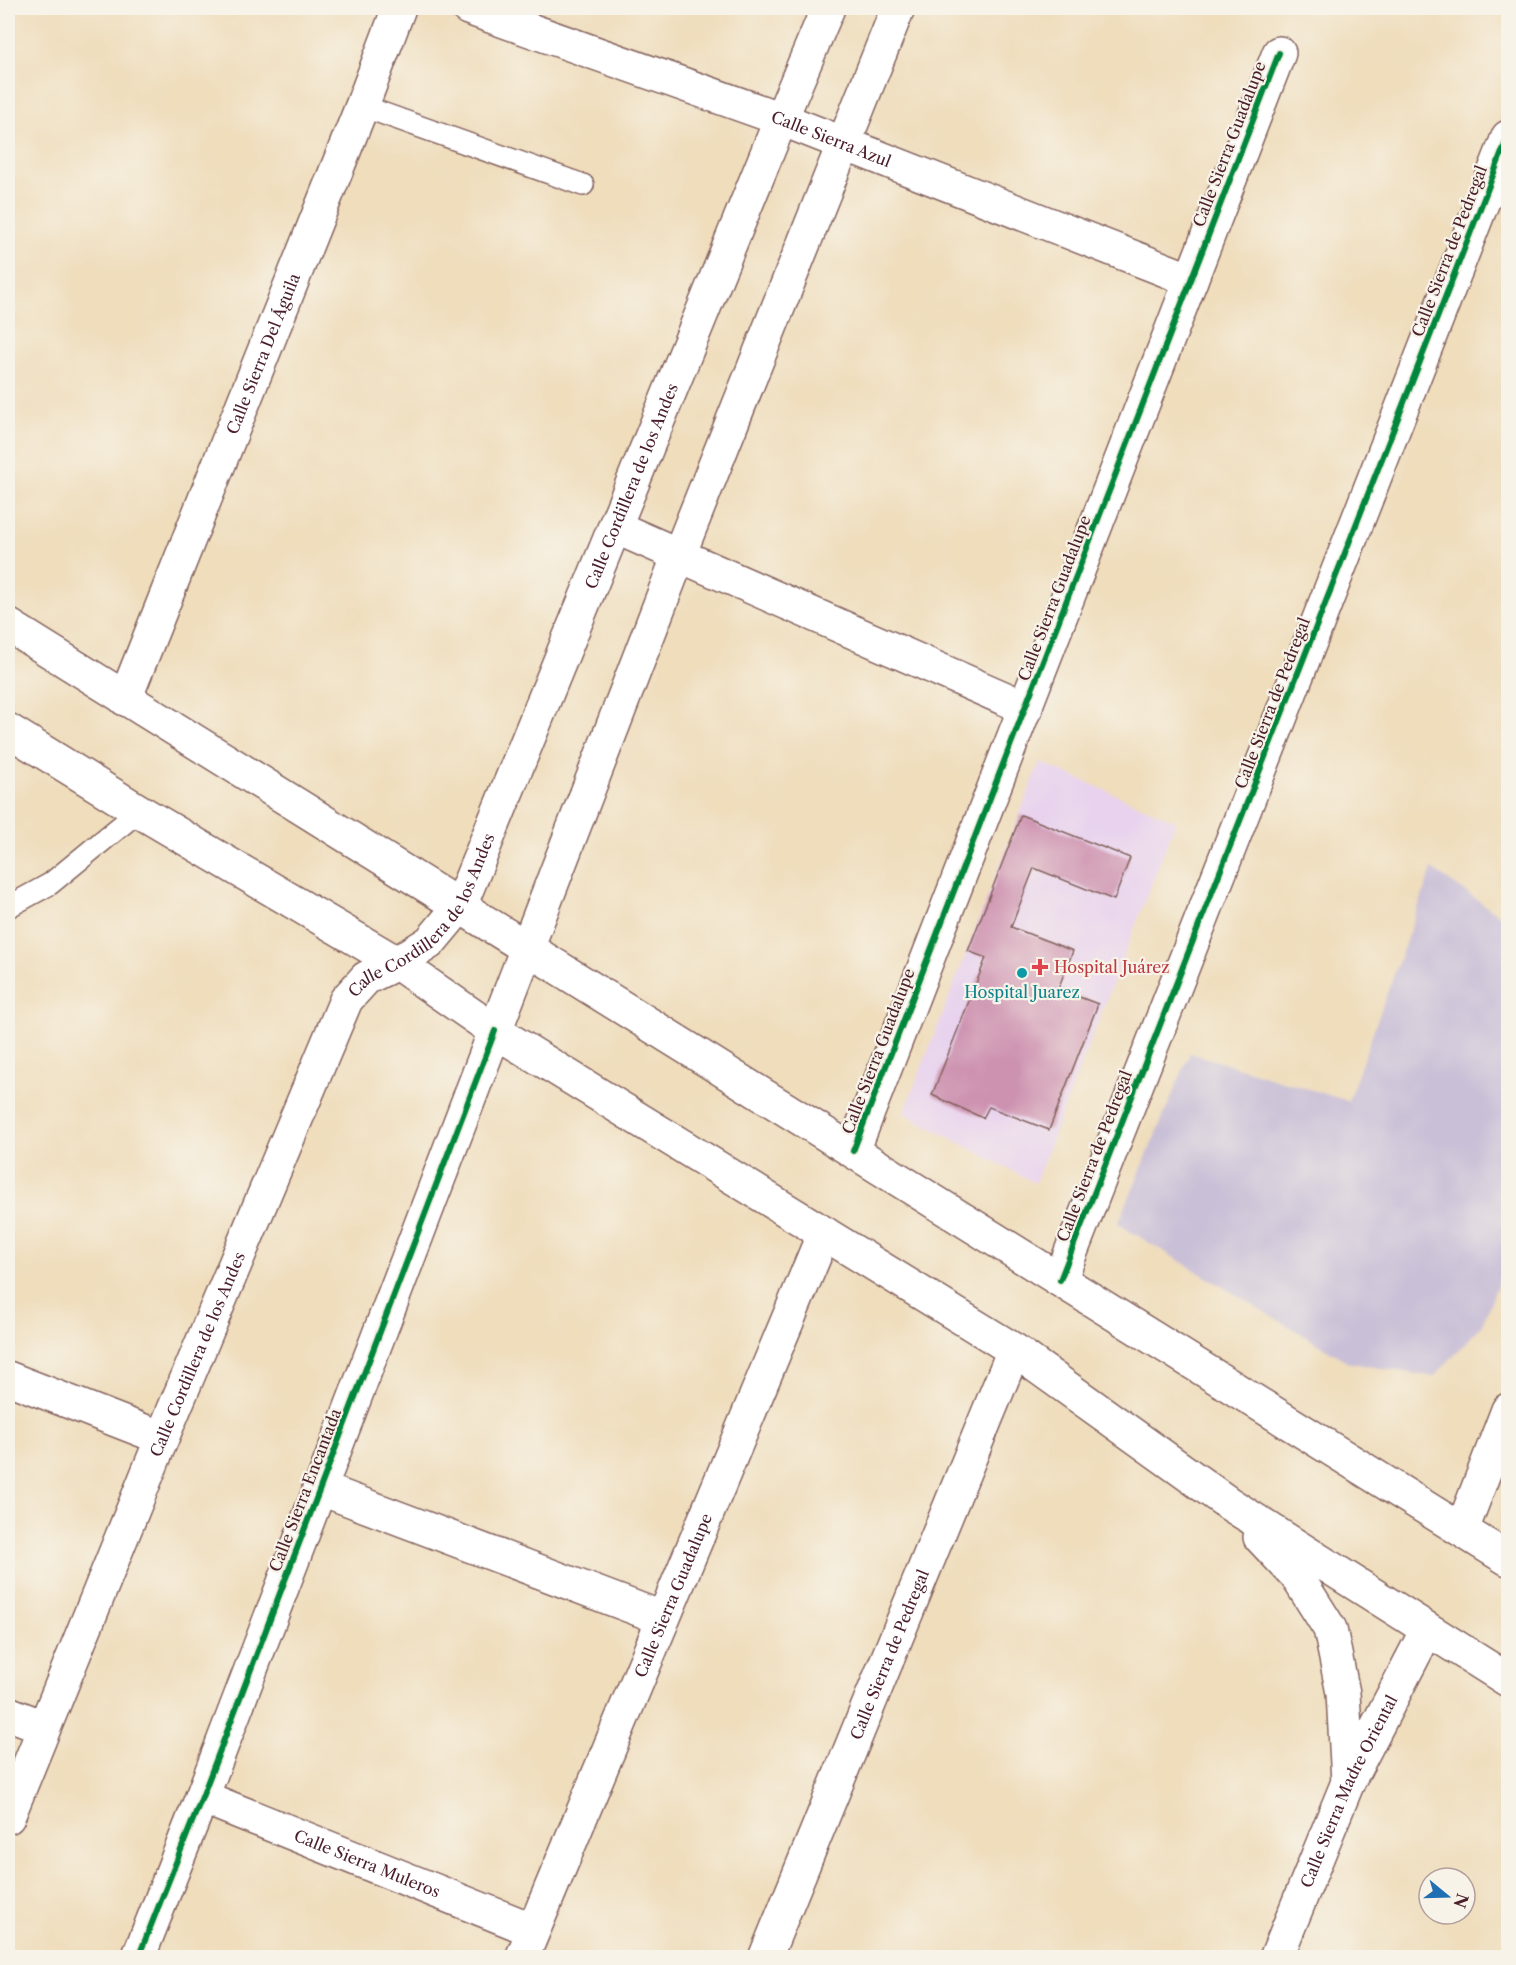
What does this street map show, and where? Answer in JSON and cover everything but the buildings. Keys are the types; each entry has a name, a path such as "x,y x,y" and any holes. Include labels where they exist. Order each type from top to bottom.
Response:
{"street":[{"name":"Calle Sierra Del Águila","path":"125,699 399,8"},
{"name":"Calle Sierra Azul","path":"468,8 781,119 1191,280"},
{"name":"Calle Cordillera de los Andes","path":"8,1817 162,1438 346,1000 366,978 397,963 430,942 460,906 828,8"},
{"path":"495,1031 679,555 898,8"},
{"name":"Calle Sierra Guadalupe","path":"853,1151 1279,53"},
{"name":"Calle Sierra de Pedregal","path":"1060,1280 1509,137"},
{"path":"615,527 1026,708"},
{"path":"8,625 1509,1559"},
{"path":"8,730 139,811 397,963 495,1031 1014,1350 1228,1503 1509,1680"},
{"name":"Calle Sierra Encantada","path":"138,1958 202,1797 495,1031"},
{"name":"Calle Sierra Guadalupe","path":"527,1944 824,1233"},
{"name":"Calle Sierra de Pedregal","path":"765,1958 1014,1350"},
{"path":"8,1378 162,1438"},
{"path":"1462,1530 1509,1410"},
{"path":"319,1488 662,1618"},
{"path":"1228,1503 1296,1575 1330,1629 1342,1693 1348,1782"},
{"name":"Calle Sierra Madre Oriental","path":"1276,1958 1348,1782 1427,1629"},
{"path":"8,1713 43,1727"},
{"name":"Calle Sierra Muleros","path":"202,1797 527,1944"}],"lane":[{"path":"362,106 583,185"},
{"path":"8,908 51,884 139,811"}],"shaded area":[{"name":"Hospital Juárez","path":"1040,762 1176,821 1035,1183 904,1113"},
{"path":"1432,869 1508,921 1508,1256 1482,1325 1434,1377 1350,1363 1118,1224 1190,1053 1348,1101"}],"cycle path":[{"path":"853,1151 1279,53"},
{"path":"1060,1280 1508,137"},
{"path":"138,1958 202,1797 495,1031"}],"place":[{"name":"Hospital Juárez","path":"1040,967"},
{"name":"Hospital Juarez","path":"1022,973"}]}
